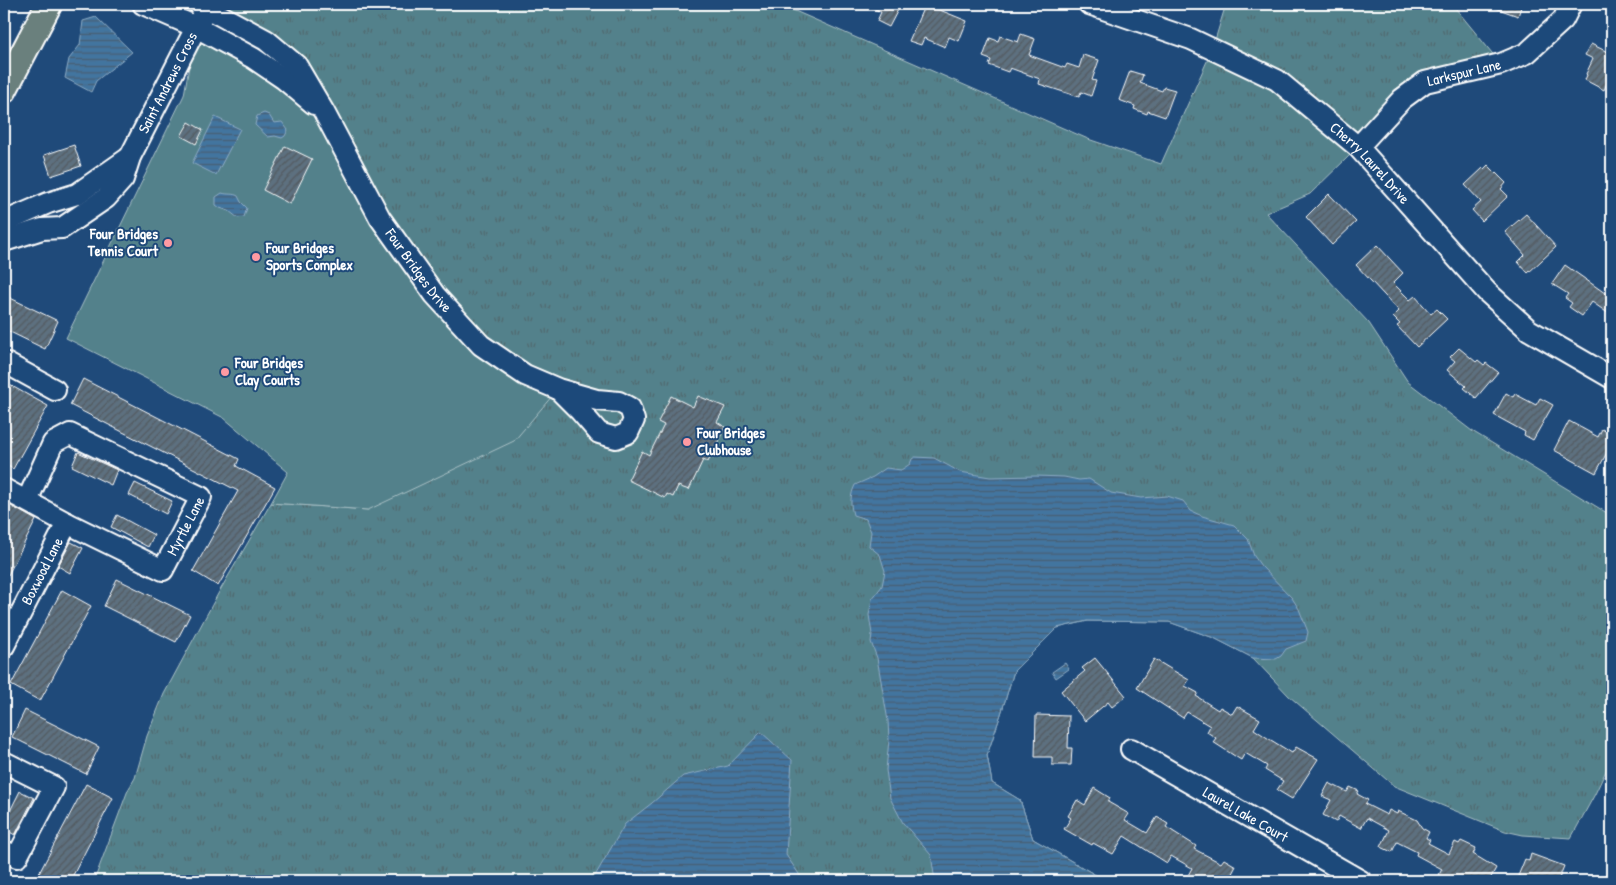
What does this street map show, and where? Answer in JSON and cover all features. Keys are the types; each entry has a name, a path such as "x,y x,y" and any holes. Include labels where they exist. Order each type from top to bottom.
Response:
{"main road":[{"path":"4,90 49,4"}],"street":[{"name":"Four Bridges Drive","path":"143,4 196,27 253,58 324,112"},
{"name":"Cherry Laurel Drive","path":"1089,4 1191,39 1277,80 1358,147 1488,294 1529,330 1612,378"},
{"name":"Larkspur Lane","path":"1358,147 1402,99 1425,82 1501,64 1527,53 1563,20 1571,4"},
{"name":"Four Bridges Drive","path":"204,5 266,40 296,66 324,112 380,218 436,295 481,345 524,375 558,390"},
{"name":"Saint Andrews Cross","path":"4,241 42,230 62,228 106,198 123,179 130,157 196,27 204,5"},
{"name":"Saint Andrews Cross","path":"4,222 48,203 77,194 130,157"},
{"path":"4,362 56,390"},
{"name":"Myrtle Lane","path":"4,489 67,523 162,570 201,497 70,434 53,443 27,501"},
{"name":"Boxwood Lane","path":"4,646 67,523"},
{"name":"Laurel Lake Court","path":"1130,749 1331,866 1361,881"},
{"path":"4,762 54,787 18,858 4,851"}],"green space":[{"path":"208,4 779,4 1088,139 1161,164 1212,50 1226,4 1452,4 1501,64 1425,82 1310,194 1266,213 1369,323 1408,382 1472,431 1612,516 1612,758 1571,838 1523,835 1505,831 1394,786 1289,696 1253,658 1214,638 1169,622 1088,621 1057,628 1014,671 987,755 992,783 1020,800 1033,839 1106,881 94,881 128,790 135,778 147,736 164,694 219,592 271,503 368,510 481,345"},
{"name":"Four Bridges Sports Complex","path":"206,8 297,66 380,218 481,345 558,389 514,441 368,510 271,503 288,472 224,418 66,338 184,95 196,27"}],"water":[{"path":"96,17 132,52 96,81 91,92 65,78 69,59 80,45 83,21"},
{"path":"264,113 269,115 274,123 282,122 288,130 285,136 282,138 268,137 255,125 257,116"},
{"path":"215,117 240,129 216,175 192,163"},
{"path":"222,193 238,196 247,208 244,217 238,218 216,205 216,197"},
{"path":"915,457 934,458 960,472 990,477 1036,476 1064,477 1079,480 1089,479 1111,493 1141,498 1167,496 1183,501 1191,511 1234,525 1248,539 1254,556 1261,566 1292,598 1299,609 1308,632 1306,641 1286,649 1276,659 1253,658 1214,638 1169,622 1087,621 1057,628 1014,671 987,755 992,783 1020,800 1033,839 1106,881 935,881 931,855 903,823 890,798 886,770 889,740 888,721 877,658 871,642 872,634 869,615 872,599 882,586 885,571 880,555 869,546 871,532 866,519 853,515 851,500 855,485 873,477 886,468 901,470 910,464"},
{"path":"1065,663 1069,669 1056,678 1052,672"},
{"path":"761,732 792,760 786,855 803,880 813,876 818,881 592,881 625,824 683,776 728,766"}],"building":[{"path":"865,4 901,4 889,27 877,21 881,12"},
{"path":"925,4 967,21 959,41 949,37 945,47 924,38 921,45 909,41"},
{"path":"1488,4 1522,4 1518,16"},
{"path":"1021,34 1035,39 1029,55 1065,68 1067,64 1079,68 1083,55 1099,60 1092,80 1096,81 1091,96 1081,92 1079,97 1039,84 1040,79 1010,68 1008,72 989,65 991,60 983,57 990,38 998,41 1000,36 1018,42"},
{"path":"1591,44 1612,54 1612,81 1609,79 1604,90 1585,80 1593,59 1585,55"},
{"path":"1130,71 1143,75 1140,83 1162,91 1164,87 1175,90 1165,117 1148,111 1147,114 1134,109 1135,106 1119,100"},
{"path":"189,122 203,130 196,144 181,136"},
{"path":"74,145 81,166 51,176 44,155"},
{"path":"285,146 312,159 290,204 263,190"},
{"path":"1488,165 1506,183 1501,189 1508,196 1482,221 1472,210 1481,202 1465,185"},
{"path":"1329,194 1356,222 1332,245 1306,217"},
{"path":"1526,214 1556,247 1528,273 1518,262 1525,255 1505,232"},
{"path":"1377,245 1403,273 1393,283 1410,300 1415,296 1431,314 1437,309 1447,319 1417,347 1397,326 1400,324 1393,317 1399,311 1356,265"},
{"path":"1565,265 1612,298 1612,316 1592,302 1582,316 1569,307 1572,303 1565,298 1568,294 1552,284"},
{"path":"4,295 58,321 45,349 4,329"},
{"path":"1459,348 1476,362 1478,360 1484,365 1486,363 1498,372 1476,398 1464,388 1466,386 1447,370 1455,361 1450,357"},
{"path":"83,379 239,459 236,466 275,487 218,586 193,571 238,491 70,405"},
{"path":"8,384 48,406 13,469 4,464 4,393"},
{"path":"1506,393 1513,397 1515,394 1536,405 1540,398 1553,405 1533,440 1524,435 1525,432 1494,415"},
{"name":"Four Bridges Clubhouse","path":"671,396 693,407 698,396 725,407 717,422 725,427 708,462 703,460 689,490 678,486 673,497 667,494 665,498 628,480 642,451 649,455 664,425 658,422"},
{"path":"1569,421 1598,437 1602,429 1612,435 1612,443 1596,473 1554,450"},
{"path":"78,452 117,470 111,485 72,466"},
{"path":"135,483 172,501 166,514 129,495"},
{"path":"4,502 36,520 4,583"},
{"path":"117,515 154,535 148,547 111,527"},
{"path":"71,542 83,548 70,573 58,566"},
{"path":"117,579 190,615 176,642 104,606"},
{"path":"62,590 91,606 40,701 11,685"},
{"path":"1095,658 1126,696 1112,707 1108,702 1085,721 1061,691 1085,671 1082,668"},
{"path":"1154,659 1189,680 1185,686 1198,693 1196,696 1218,710 1220,707 1232,714 1237,706 1260,719 1254,729 1266,737 1292,753 1296,747 1318,759 1292,799 1277,790 1283,781 1265,770 1267,766 1245,753 1241,760 1213,742 1216,738 1207,732 1210,726 1187,712 1183,718 1137,688"},
{"path":"25,710 99,747 86,774 12,737"},
{"path":"1036,715 1069,716 1068,748 1072,748 1071,765 1052,765 1052,757 1035,757"},
{"path":"1329,783 1347,792 1350,787 1359,791 1357,794 1368,800 1365,804 1387,815 1389,810 1397,814 1398,811 1417,820 1422,828 1429,832 1426,838 1430,840 1428,843 1449,854 1455,842 1459,844 1461,841 1476,848 1473,854 1496,868 1489,881 1451,881 1439,875 1442,869 1416,855 1417,852 1397,842 1392,852 1381,847 1389,830 1367,818 1361,828 1339,816 1336,822 1323,815 1331,800 1322,796"},
{"path":"86,784 113,798 70,881 35,881"},
{"path":"1094,788 1110,798 1108,802 1129,814 1125,820 1147,833 1157,817 1168,824 1166,827 1196,846 1194,849 1221,863 1224,859 1236,866 1228,881 1185,881 1192,868 1171,856 1167,863 1124,836 1113,854 1093,843 1092,845 1064,829 1071,818 1068,816 1077,800 1085,805"},
{"path":"20,791 34,798 15,835 4,829 4,823"},
{"path":"1531,854 1564,866 1558,881 1516,881 1525,859 1529,861"}],"place":[{"name":"Four Bridges Tennis Court","path":"168,243"},
{"name":"Four Bridges Sports Complex","path":"256,257"},
{"name":"Four Bridges Clay Courts","path":"225,372"},
{"name":"Four Bridges Clubhouse","path":"687,442"}]}
